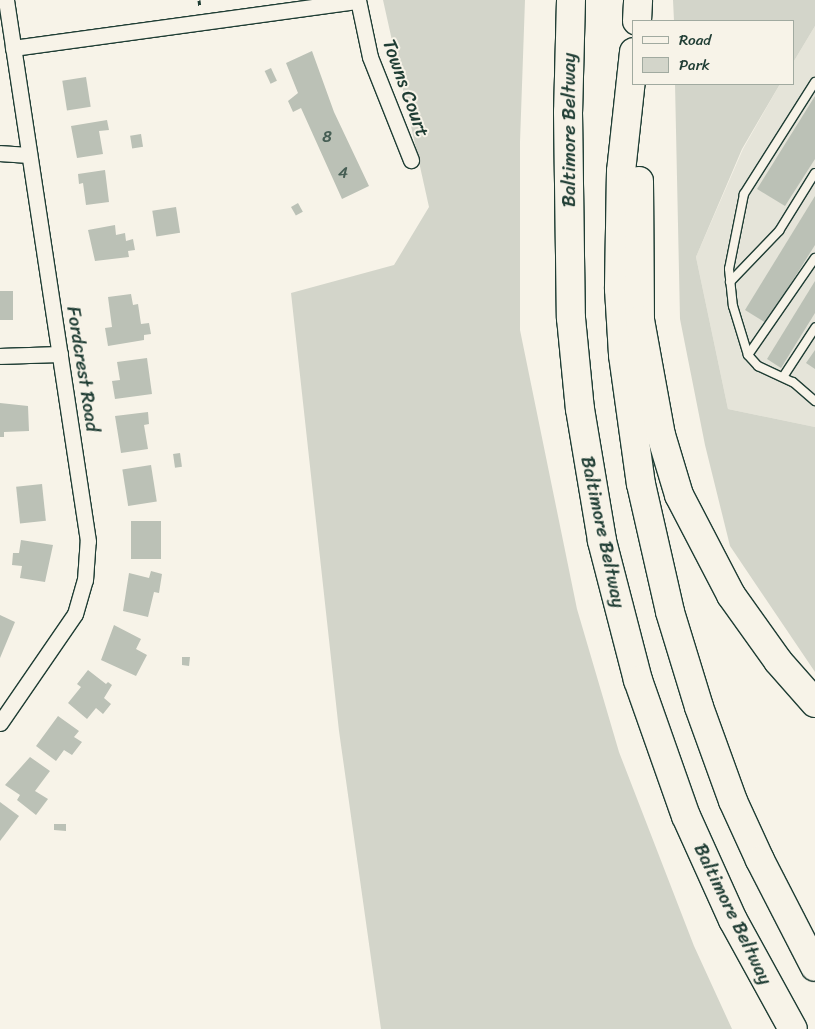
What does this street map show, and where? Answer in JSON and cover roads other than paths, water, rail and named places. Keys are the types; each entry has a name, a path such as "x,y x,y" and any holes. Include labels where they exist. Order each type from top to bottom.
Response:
{"highway":[{"name":"Baltimore Beltway","path":"571,0 568,112 571,318 580,409 600,532 624,634 653,727 686,816 753,959 793,1029"},
{"path":"636,20 638,0"},
{"path":"632,66 621,171 619,289 623,355 641,484 670,612 699,707 734,801 760,860 815,967"},
{"path":"635,85 640,141 640,320 669,463 692,523 731,595 778,662 815,703"},
{"path":"753,959 775,1029"}],"street":[{"name":"Fordcrest Road","path":"1,720 75,614 85,580 88,541 86,512 6,0"},
{"name":"Towns Court","path":"13,48 358,0 370,57 411,160"},
{"path":"0,153 29,155"},
{"path":"0,356 60,354"}],"lane":[{"path":"815,82 744,194 729,270 733,306 748,354 758,366 783,377 815,401"},
{"path":"730,282 778,231 815,173"},
{"path":"748,354 815,258"},
{"path":"783,377 815,328"}]}
